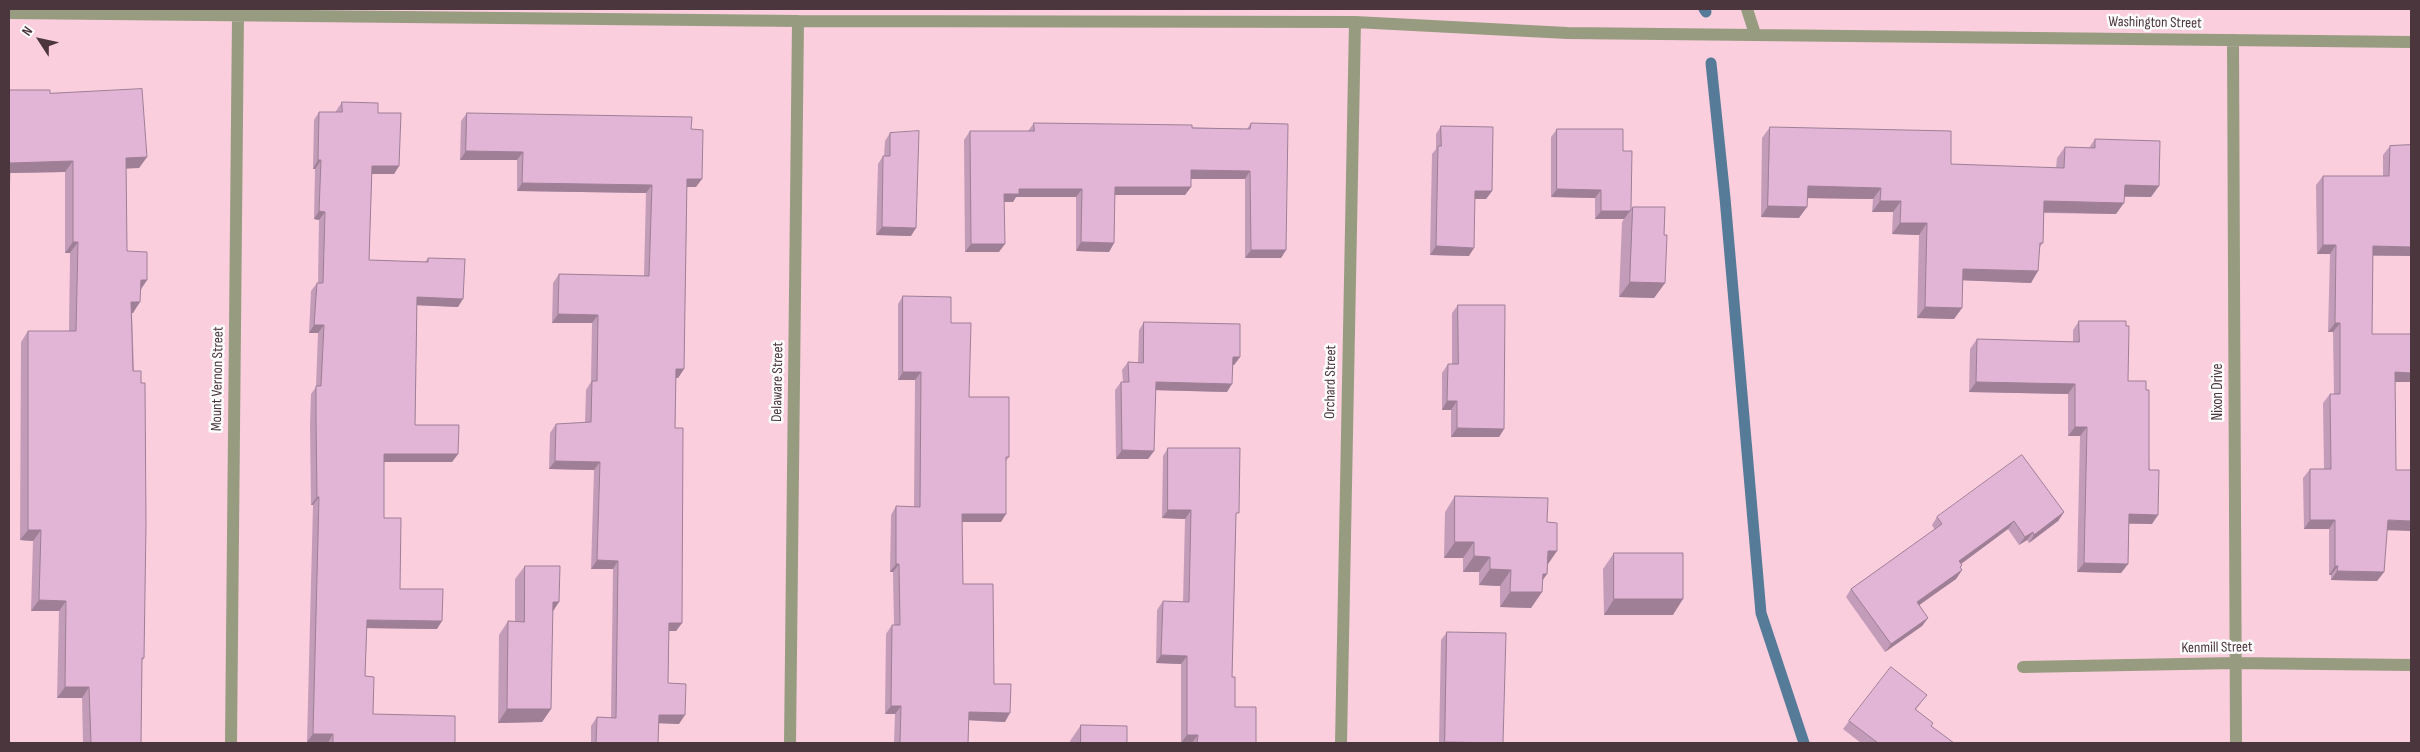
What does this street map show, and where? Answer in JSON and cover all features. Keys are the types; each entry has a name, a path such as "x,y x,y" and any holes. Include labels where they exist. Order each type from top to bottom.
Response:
{"street":[{"path":"1747,9 1755,34"},
{"name":"Washington Street","path":"9,13 798,21 1354,22 1567,33 2411,42"},
{"name":"Mount Vernon Street","path":"231,743 238,15"},
{"name":"Delaware Street","path":"790,743 798,21"},
{"name":"Orchard Street","path":"1341,743 1354,22"},
{"name":"Nixon Drive","path":"2233,40 2236,743"},
{"name":"Kenmill Street","path":"2022,667 2236,663 2411,665"}],"building":[{"path":"142,89 147,157 126,158 127,251 147,252 147,280 141,280 140,302 131,302 133,371 141,371 141,383 145,383 146,525 141,743 91,743 89,687 65,687 66,601 39,600 41,530 28,530 28,331 76,331 78,242 73,242 73,161 10,163 9,214 9,90 50,90 50,93"},
{"path":"342,102 378,103 378,113 401,113 399,166 372,166 369,260 428,262 428,258 465,259 463,299 417,297 415,425 459,425 458,454 384,454 384,518 401,518 400,589 443,589 442,621 367,620 365,676 374,677 373,714 455,716 455,743 333,743 333,734 313,734 319,497 317,497 316,386 321,386 324,325 314,325 317,283 323,283 325,212 319,211 321,160 318,160 319,112 342,112"},
{"path":"467,113 692,117 691,129 703,130 702,179 687,179 684,369 676,369 675,428 683,428 682,623 669,623 668,683 686,684 685,715 659,715 658,743 596,743 597,717 616,718 618,561 597,560 600,462 555,461 556,424 591,422 592,381 597,381 598,315 558,314 559,274 649,276 652,185 522,183 523,152 466,151"},
{"path":"1034,123 1192,125 1192,128 1250,129 1251,123 1288,124 1286,250 1251,250 1250,171 1191,170 1191,187 1115,187 1114,243 1081,242 1082,189 1019,189 1019,194 1004,194 1005,244 971,244 970,131 1034,131"},
{"path":"1441,126 1493,127 1492,191 1475,191 1474,248 1436,246 1438,146 1441,146"},
{"path":"1770,127 1951,131 1951,164 2064,168 2065,147 2095,148 2095,139 2160,141 2159,186 2125,185 2124,203 2044,201 2043,243 2040,243 2038,271 1963,269 1962,308 1925,307 1927,223 1900,223 1901,201 1880,201 1881,188 1808,186 1807,207 1768,206"},
{"path":"1557,129 1623,129 1623,151 1632,151 1630,211 1601,211 1601,190 1557,189"},
{"path":"919,131 916,228 882,227 883,156 890,156 890,133"},
{"path":"2411,145 2411,247 2373,246 2372,334 2411,334 2411,373 2395,372 2396,470 2411,470 2411,521 2388,520 2384,572 2337,571 2338,566 2335,566 2335,520 2310,520 2310,469 2331,469 2330,394 2340,394 2340,323 2335,323 2336,245 2323,245 2323,176 2389,176 2390,146"},
{"path":"1633,207 1665,207 1664,235 1667,235 1665,283 1630,282"},
{"path":"903,296 951,297 951,323 971,323 969,397 1009,397 1009,457 1006,457 1006,514 962,514 963,584 993,584 994,684 1011,684 1010,713 969,712 968,743 900,743 901,706 891,706 892,625 900,625 899,564 896,564 896,506 920,507 921,372 903,372"},
{"path":"1458,305 1505,305 1504,429 1457,428 1457,401 1447,401 1448,364 1458,364"},
{"path":"2079,321 2126,321 2126,326 2129,326 2128,381 2146,381 2146,390 2149,390 2149,470 2159,470 2158,515 2129,514 2128,564 2084,563 2087,427 2075,427 2075,384 1976,382 1977,339 2079,342"},
{"path":"1144,322 1240,324 1240,357 1233,357 1232,384 1156,382 1154,451 1122,450 1121,382 1129,382 1128,362 1143,363"},
{"path":"1168,448 1240,448 1239,513 1236,513 1232,677 1235,677 1235,707 1256,707 1256,743 1197,743 1198,735 1187,735 1187,656 1161,655 1163,601 1189,602 1191,510 1168,510"},
{"path":"2022,455 2064,512 2034,535 2033,532 2025,537 2014,521 1959,561 1962,565 1960,567 1962,570 1917,602 1928,618 1891,644 1851,589 1942,524 1937,517"},
{"path":"1455,496 1548,498 1547,522 1557,523 1557,551 1548,551 1547,574 1543,574 1542,592 1510,592 1511,570 1490,569 1490,557 1474,556 1474,542 1455,542"},
{"path":"1614,553 1683,553 1683,599 1614,599"},
{"path":"525,566 560,566 559,602 553,602 551,709 507,709 508,621 524,622"},
{"path":"1447,632 1506,633 1503,743 1445,742"},
{"path":"1891,667 1927,695 1915,709 1933,723 1931,726 1954,743 1878,743 1849,721"},
{"path":"1081,725 1127,726 1127,743 1081,743"}],"waterway":[{"path":"1711,63 1725,198 1761,613 1804,743"}]}
